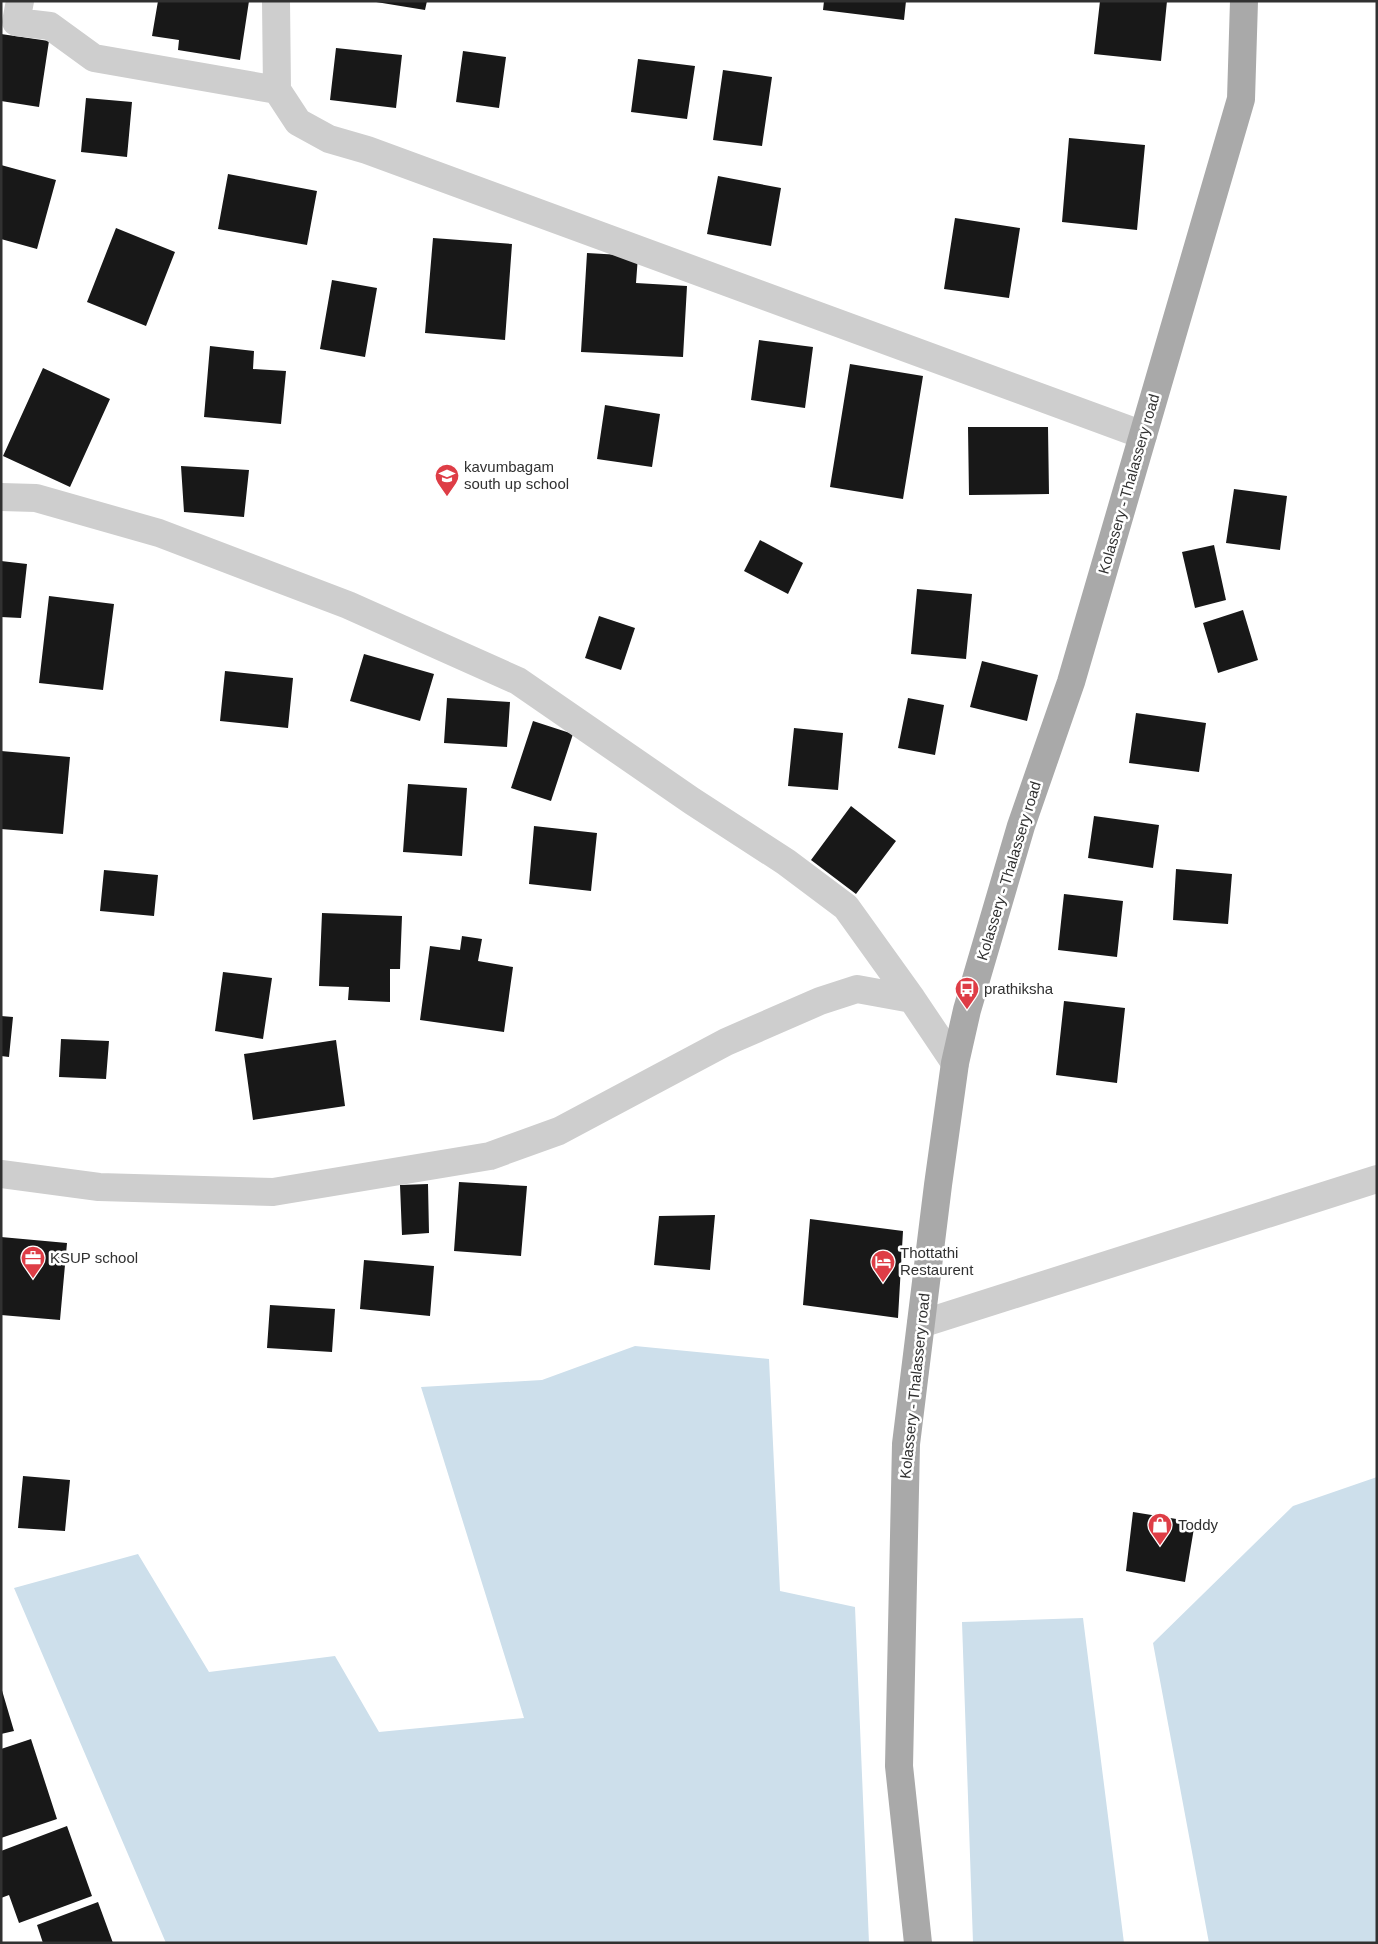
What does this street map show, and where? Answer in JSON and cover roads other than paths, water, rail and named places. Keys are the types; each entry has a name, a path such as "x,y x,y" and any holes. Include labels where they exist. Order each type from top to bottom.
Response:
{"main road":[{"name":"Kolassery - Thalassery road","path":"918,1943 900,1766 906,1444 955,1064 967,1010 1021,826 1071,682 1242,99 1244,1"}],"street":[{"path":"20,1 16,22 50,26 94,58 277,90"},
{"path":"276,1 277,90 298,122 330,138 376,153 1143,435"},
{"path":"1,498 36,498 159,532 348,605 518,681 692,801 786,862 846,907 912,999 955,1064"},
{"path":"1,1174 99,1187 273,1192 490,1156 559,1131 726,1042 820,1001 857,989 912,999"},
{"path":"921,1324 1377,1180"}],"water":[{"path":"635,1346 769,1359 780,1591 855,1607 869,1943 166,1943 14,1588 138,1554 209,1672 335,1656 379,1732 524,1718 421,1387 542,1380"},
{"path":"1377,1477 1377,1943 1209,1943 1153,1643 1293,1506"},
{"path":"1083,1618 1124,1943 973,1943 962,1622"}],"place":[{"name":"kavumbagam south up school","path":"447,497"},
{"name":"prathiksha","path":"967,1010"},
{"name":"KSUP school","path":"33,1279"},
{"name":"Thottathi Restaurent","path":"883,1283"},
{"name":"Toddy","path":"1160,1546"}]}
